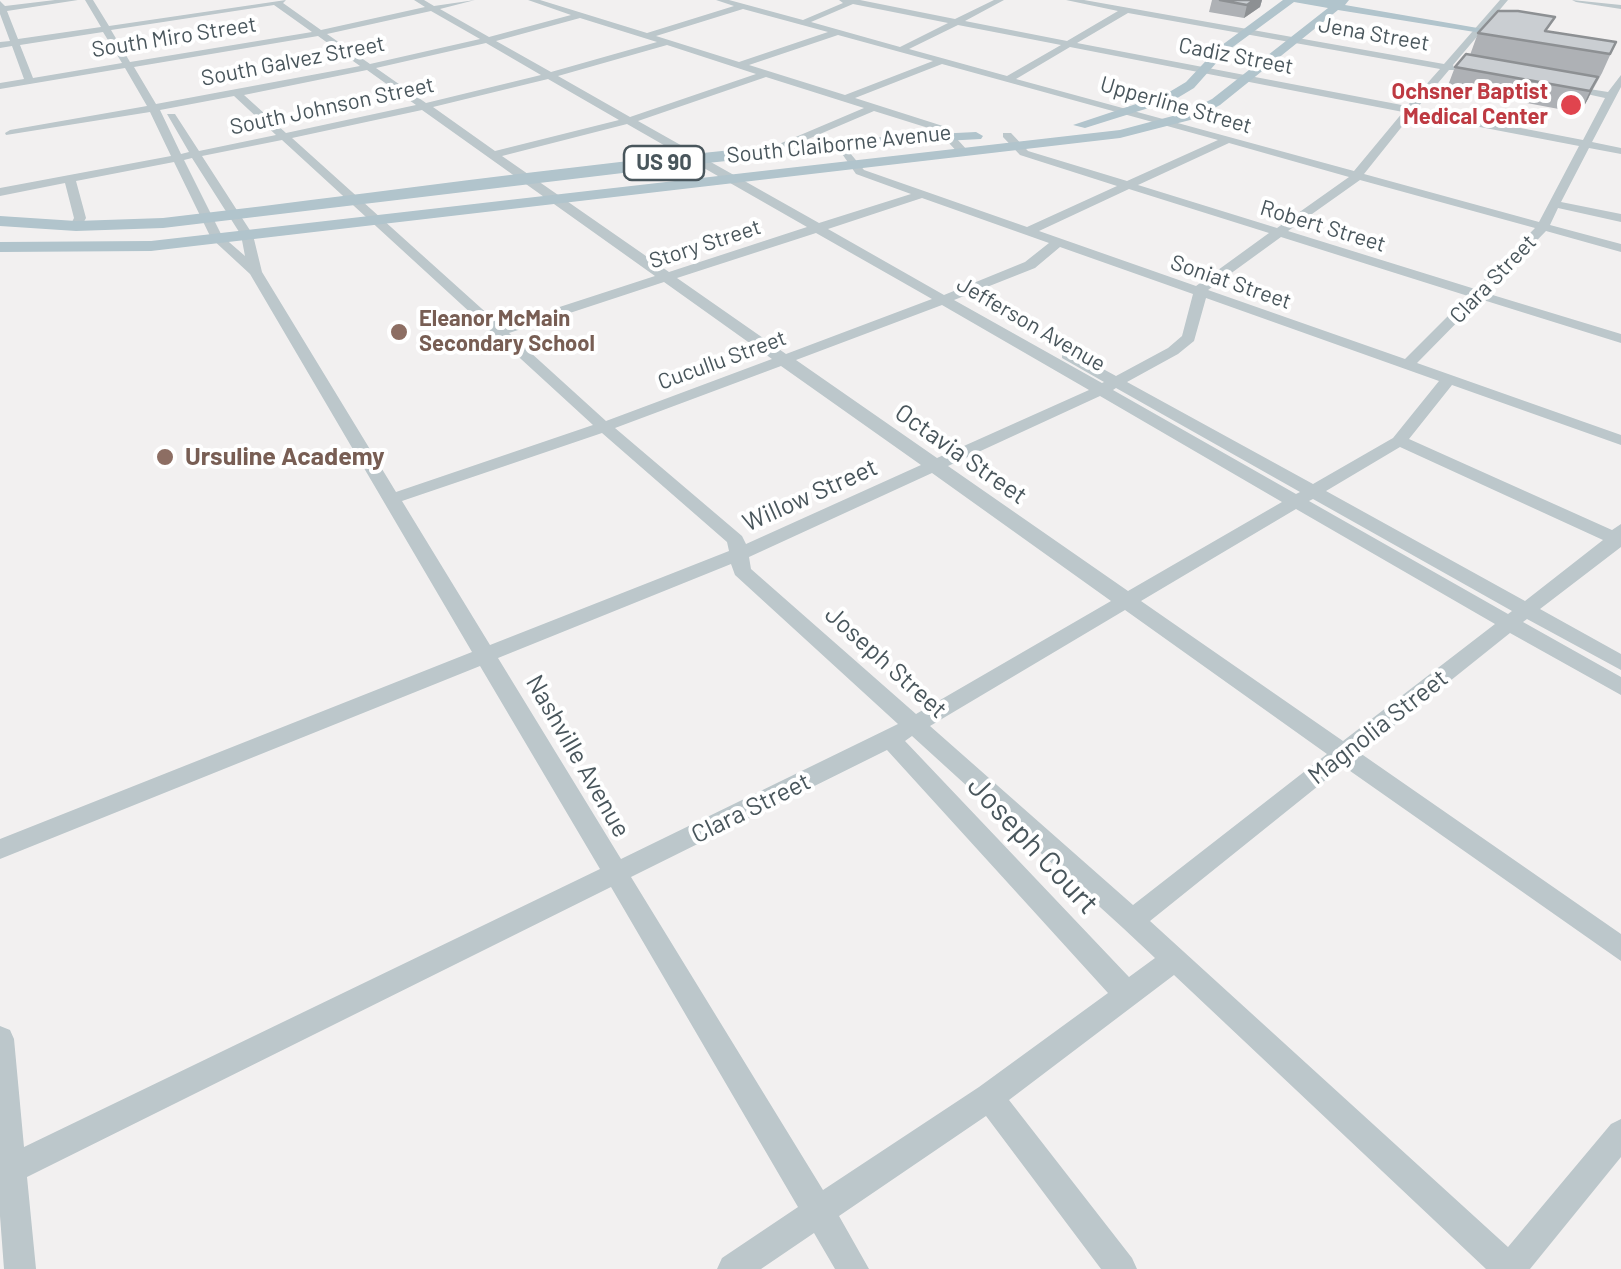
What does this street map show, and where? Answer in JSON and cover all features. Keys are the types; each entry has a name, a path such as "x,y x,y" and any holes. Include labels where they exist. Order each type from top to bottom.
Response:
{"main road":[{"name":"South Claiborne Avenue","path":"0,247 96,248 247,236 964,153 1129,112 1170,97 1190,85 1222,50 1290,0"},
{"path":"1298,0 1342,2 1482,26 1531,30"},
{"name":"South Claiborne Avenue","path":"0,221 76,226 206,217 841,145 950,137 1011,141 1120,134 1166,123 1216,102 1342,2"},
{"path":"1482,26 1519,36"}],"street":[{"path":"30,81 2,6 74,0"},
{"name":"Nashville Avenue","path":"89,0 112,29 158,106 217,238 255,272 853,1269"},
{"name":"Nashville Avenue","path":"98,0 112,29"},
{"path":"0,45 290,0"},
{"name":"Jefferson Avenue","path":"418,0 438,6 635,118 751,176 826,226"},
{"name":"South Miro Street","path":"0,86 318,32 471,0"},
{"path":"532,0 580,10 647,36 942,129 964,153"},
{"name":"Upperline Street","path":"720,0 1621,248"},
{"path":"901,50 1000,0"},
{"name":"Jena Street","path":"1070,0 1471,72"},
{"path":"1009,79 1143,0"},
{"path":"1202,293 1202,287 1358,176 1360,168 1504,0"},
{"path":"1576,0 1621,7"},
{"name":"Octavia Street","path":"274,1 1621,949"},
{"path":"802,23 850,1"},
{"name":"Cadiz Street","path":"850,1 1621,151"},
{"path":"647,36 743,6"},
{"name":"South Galvez Street","path":"10,132 236,94 496,40 580,10"},
{"path":"740,65 837,32"},
{"name":"South Johnson Street","path":"0,192 424,107 559,76 668,42"},
{"path":"848,98 942,61"},
{"path":"492,154 635,118 767,73"},
{"name":"Clara Street","path":"1407,365 1542,226 1621,78"},
{"path":"1558,87 1612,96"},
{"name":"Joseph Street","path":"236,94 604,427 736,540 742,571 1175,959 1510,1269"},
{"name":"Nashville Avenue","path":"158,106 195,154 247,236 255,272"},
{"path":"768,152 874,107"},
{"name":"Jefferson Avenue","path":"635,118 730,179 826,226 1518,617 1621,687"},
{"path":"1028,231 1227,140"},
{"name":"Robert Street","path":"1011,141 1123,185 1621,339"},
{"name":"Soniat Street","path":"841,145 860,172 1621,440"},
{"path":"70,179 80,218 76,226"},
{"name":"Story Street","path":"500,332 922,194"},
{"path":"1555,204 1621,218"},
{"name":"Cucullu Street","path":"392,499 604,427 950,297 1030,264 1058,242"},
{"name":"Willow Street","path":"0,849 739,554 935,467 1108,386 1173,350 1189,338 1202,293"},
{"name":"Clara Street","path":"11,1169 890,739 1399,441 1448,380"},
{"path":"1399,441 1619,537"},
{"name":"Magnolia Street","path":"1132,920 1619,537"},
{"name":"Jefferson Avenue","path":"1518,617 1621,663"},
{"name":"Joseph Court","path":"890,739 1128,995"},
{"path":"733,1269 990,1097 1175,959"},
{"path":"0,1039 20,1269"},
{"path":"990,1097 1121,1269"},
{"path":"1510,1269 1621,1134"}],"building":[{"path":"1220,0 1254,0 1247,5"},
{"path":"1498,11 1555,17 1545,31 1616,42 1610,54 1478,33"},
{"path":"1466,54 1598,77 1590,91 1455,67"}],"place":[{"name":"Ochsner Baptist Medical Center","path":"1571,105"},
{"name":"Eleanor McMain Secondary School","path":"399,332"},
{"name":"Ursuline Academy","path":"165,457"}]}
